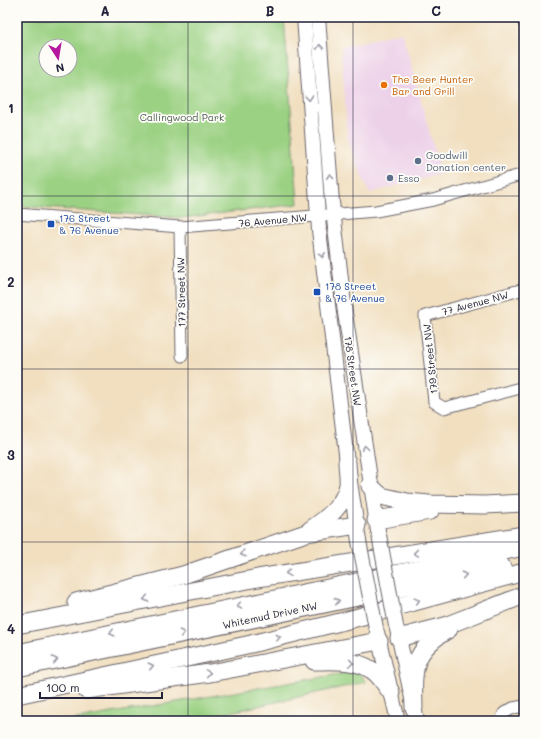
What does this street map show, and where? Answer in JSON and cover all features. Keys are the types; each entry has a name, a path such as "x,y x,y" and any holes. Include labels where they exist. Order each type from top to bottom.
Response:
{"highway":[{"path":"17,618 183,575 306,533 329,517 342,500 348,485 347,462"},
{"path":"370,486 381,496 407,502 429,504 524,503"},
{"path":"377,528 433,510 484,504"},
{"path":"306,533 358,533"},
{"path":"17,625 258,578 524,536"},
{"name":"Whitemud Drive NW","path":"17,652 524,547"},
{"name":"Whitemud Drive NW","path":"17,668 524,562"},
{"path":"17,694 273,638 348,620 524,572"},
{"path":"397,632 445,626 524,596"},
{"path":"416,715 414,680 416,660 434,637 472,616"},
{"path":"17,701 256,664 377,634"},
{"path":"256,664 319,661 356,663 371,669 391,692"}],"main road":[{"name":"178 Street NW","path":"304,17 318,216 347,462 358,533 377,634 398,721"},
{"name":"178 Street NW","path":"318,17 334,215 345,314 377,528 397,632 416,715"},
{"path":"358,533 377,528"},
{"path":"377,634 397,632"}],"street":[{"path":"522,17 524,23"},
{"name":"76 Avenue NW","path":"17,214 180,228 376,211 416,204 524,174"},
{"name":"177 Street NW","path":"180,228 182,356"},
{"name":"77 Avenue NW","path":"425,316 524,289"},
{"name":"179 Street NW","path":"425,316 434,402 444,408 524,387"},
{"path":"502,717 513,708 524,706"}],"shaded area":[{"path":"402,32 441,174 369,193 348,141 341,47"}],"green space":[{"name":"Callingwood Park","path":"17,17 284,17 298,204 182,218 17,206"},
{"path":"358,671 366,682 217,715 218,721 65,721"}],"place":[{"name":"The Beer Hunter Bar and Grill","path":"384,85"},
{"name":"Goodwill Donation center","path":"418,161"},
{"name":"Esso","path":"390,178"},
{"name":"176 Street & 76 Avenue","path":"51,224"},
{"name":"178 Street & 76 Avenue","path":"317,292"}]}
